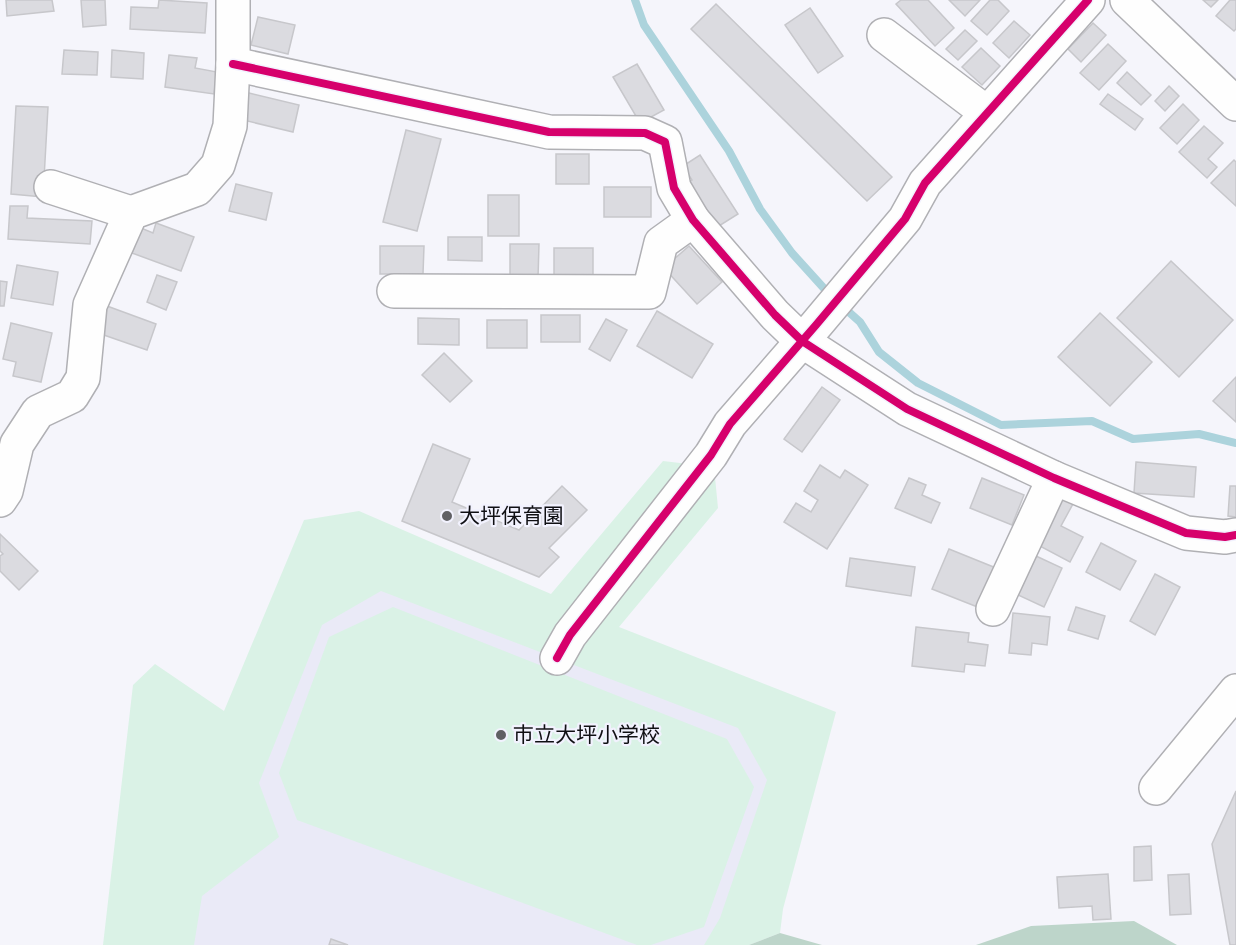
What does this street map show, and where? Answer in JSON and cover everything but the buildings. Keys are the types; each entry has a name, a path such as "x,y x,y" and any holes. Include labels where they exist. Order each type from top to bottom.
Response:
{"street":[{"path":"51,187 131,213 197,189 218,165 230,126 233,0"},
{"path":"557,658 570,635 711,455 730,424 905,219 926,183 1088,0"},
{"path":"1127,0 1236,104"},
{"path":"884,35 987,113"},
{"path":"233,64 549,132 645,134 665,142 674,188 693,220 775,315 809,333 907,409 1054,478 1186,533 1225,537 1236,535"},
{"path":"0,501 6,491 17,444 39,412 72,396 83,378 90,305 131,213"},
{"path":"394,291 649,292 661,243 693,220"},
{"path":"993,609 1054,478"},
{"path":"1156,788 1236,691"}],"shaded area":[{"name":"市立大坪小学校","path":"314,538 754,712 778,757 730,945 128,945"}],"green space":[{"path":"663,461 714,467 718,508 619,627 836,712 783,909 780,933 749,945 704,945 720,918 767,780 738,728 381,591 322,625 259,783 279,837 202,896 194,945 103,945 133,685 155,664 224,711 304,520 359,511 551,594"},
{"path":"393,607 727,739 754,787 704,927 651,945 637,945 297,820 279,773 329,637"},
{"path":"1134,921 1177,945 976,945 1031,926"},
{"path":"780,933 822,945 749,945"}],"waterway":[{"path":"635,0 644,25 729,151 760,209 792,253 830,295"},
{"path":"841,305 860,322 879,352 918,383 1001,425 1092,421 1133,439 1199,434 1236,443"}],"cycle path":[{"path":"557,658 570,635 711,455 730,424 905,219 925,183 1088,0"},
{"path":"233,64 549,132 645,133 665,142 674,188 693,220 775,315 802,341 907,409 1054,478 1186,533 1225,537 1236,535"}],"place":[{"name":"大坪保育園","path":"447,516"},
{"name":"市立大坪小学校","path":"501,735"}]}
